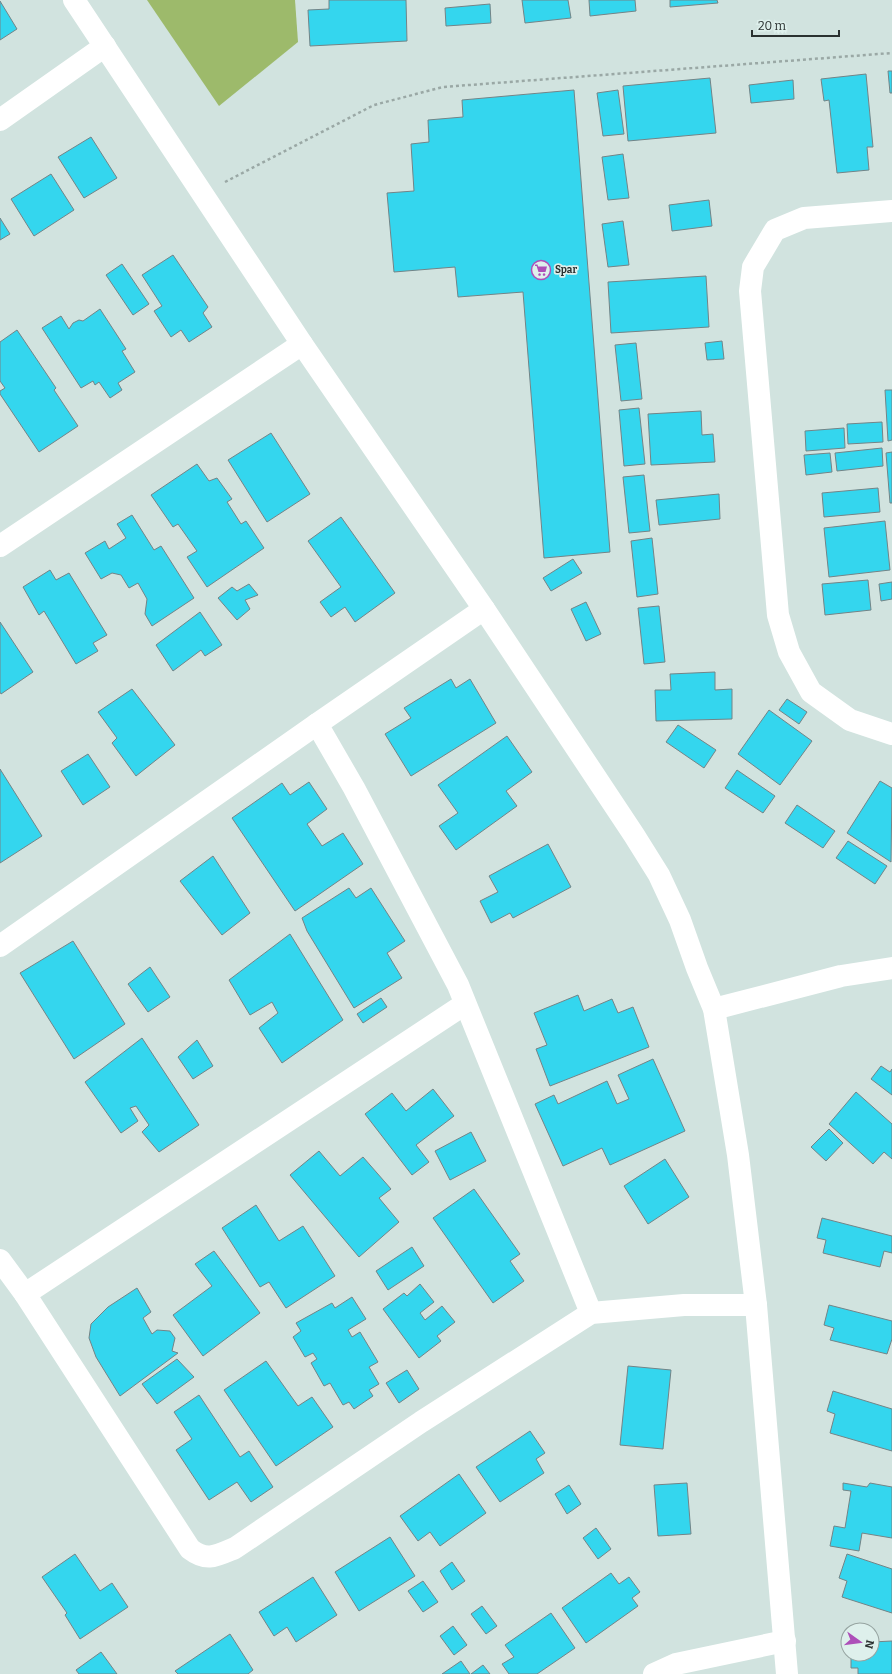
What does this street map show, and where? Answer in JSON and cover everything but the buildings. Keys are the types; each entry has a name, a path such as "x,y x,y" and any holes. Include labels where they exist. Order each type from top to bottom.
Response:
{"street":[{"path":"74,0 302,344 484,609 659,875 680,920 697,968 714,1009 738,1155 756,1305 787,1674"},
{"path":"0,120 105,46"},
{"path":"892,211 804,218 775,230 753,267 750,291 778,615 789,652 811,692 850,720 892,734"},
{"path":"0,546 302,344"},
{"path":"0,946 484,609"},
{"path":"317,724 354,788 458,985 591,1314"},
{"path":"714,1009 841,976 892,968"},
{"path":"25,1294 466,1004"},
{"path":"0,1260 25,1294 190,1549 199,1556 214,1557 235,1548 421,1422 591,1314 684,1305 756,1305"},
{"path":"654,1674 676,1664 785,1641"}],"path":[{"path":"202,194 374,105 443,87 892,53"}],"green space":[{"path":"147,0 295,0 298,42 219,106"}],"place":[{"name":"Spar","path":"541,270"}]}
